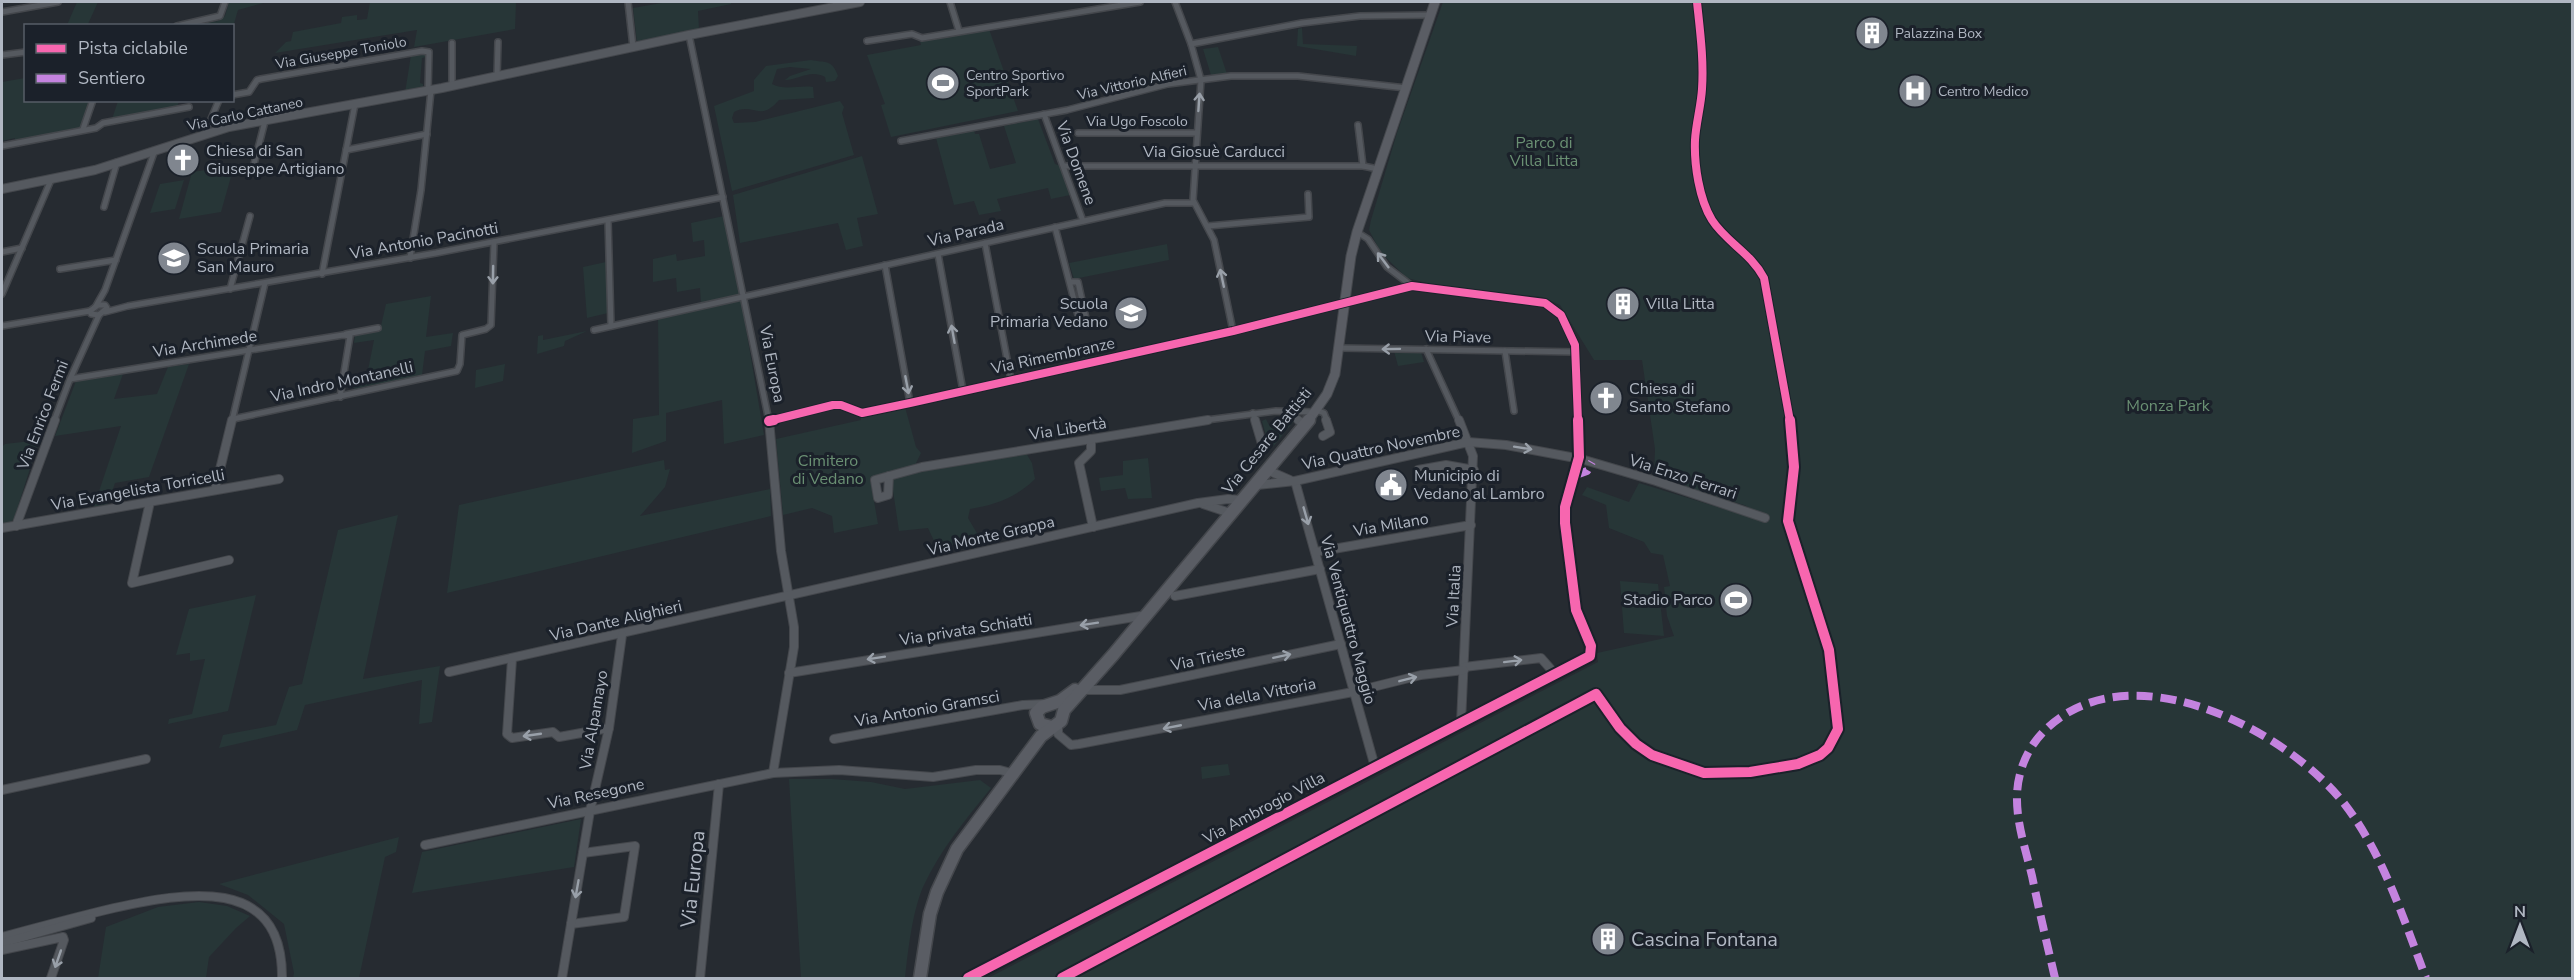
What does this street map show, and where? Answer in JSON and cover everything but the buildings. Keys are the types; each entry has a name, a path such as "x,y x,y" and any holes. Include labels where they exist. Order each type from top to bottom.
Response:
{"main road":[{"name":"Via Cesare Battisti","path":"1048,727 1039,709 1055,705 1083,687 1147,615 1305,425 1327,394 1335,374 1340,348 1344,305 1357,232 1435,2"},
{"name":"Via Cesare Battisti","path":"920,978 930,914 947,868 973,825 1015,774 1048,727 1064,718 1055,705"}],"street":[{"path":"2,12 58,2"},
{"path":"187,24 213,19 223,12 225,2"},
{"path":"628,2 633,47"},
{"name":"Via Carlo Cattaneo","path":"2,189 51,180 117,162 205,133 497,77 830,4 860,2"},
{"path":"950,2 959,32"},
{"path":"867,41 912,34 922,38 1140,2"},
{"path":"1175,2 1191,44 1201,80 1194,203 1208,225 1214,240 1233,332"},
{"path":"1191,44 1360,16 1430,15"},
{"name":"Via Europa","path":"689,35 768,421 781,550 794,627 773,773"},
{"path":"497,77 498,42"},
{"path":"452,43 452,86"},
{"path":"2,56 24,51"},
{"name":"Via Giuseppe Toniolo","path":"234,96 249,92 254,88 257,80 422,51 429,52 429,91"},
{"name":"Via Vittorio Alfieri","path":"902,141 1044,114 1168,84 1231,76 1298,76 1406,88"},
{"path":"410,258 427,134 429,91"},
{"path":"83,129 92,102"},
{"path":"205,133 218,102"},
{"path":"322,274 355,104"},
{"path":"2,146 96,128 103,123 189,107"},
{"name":"Via Domene","path":"1044,114 1083,221"},
{"path":"253,168 265,121"},
{"path":"1358,125 1363,166"},
{"name":"Via Ugo Foscolo","path":"1078,133 1197,133"},
{"path":"346,150 427,134"},
{"name":"Via Enrico Fermi","path":"96,306 105,290 155,150"},
{"path":"104,207 117,162"},
{"name":"Via Giosuè Carducci","path":"1064,166 1363,166 1378,169"},
{"path":"2,294 51,180"},
{"path":"1208,225 1309,217 1308,194"},
{"name":"Via Antonio Pacinotti","path":"96,306 104,309 128,306 322,274 723,197"},
{"name":"Via Parada","path":"743,297 1083,221 1165,204 1194,203"},
{"path":"230,289 250,216"},
{"path":"608,220 611,326"},
{"path":"1055,227 1080,323 1087,323 1078,282 1070,282"},
{"path":"1357,232 1368,239 1387,267 1412,286 1545,303 1561,315 1576,352 1579,458"},
{"name":"Via Indro Montanelli","path":"233,419 457,371 460,364 462,335 489,328 493,307 494,242"},
{"path":"985,243 1011,381"},
{"path":"2,252 22,248"},
{"path":"938,254 963,392"},
{"path":"60,269 116,260"},
{"path":"885,265 910,403"},
{"path":"215,490 265,283"},
{"name":"Via Rimembranze","path":"768,421 836,405 862,413 963,392 1233,332 1412,286"},
{"name":"Via Enrico Fermi","path":"16,526 70,379 104,309 105,290"},
{"path":"1346,292 1372,296"},
{"path":"594,330 743,297"},
{"path":"2,326 90,311 96,306"},
{"path":"90,311 91,314 104,309"},
{"name":"Via Archimede","path":"70,379 378,328"},
{"path":"340,397 350,336 344,334"},
{"name":"Via Piave","path":"1340,348 1576,352"},
{"name":"Via Italia","path":"1426,349 1471,446 1474,470 1461,723"},
{"path":"1505,351 1514,411"},
{"name":"Via Libertà","path":"1276,411 1289,412 1305,425"},
{"path":"1315,411 1324,413 1328,421 1330,432 1323,436"},
{"name":"Via Libertà","path":"889,476 922,467 1253,413 1315,411"},
{"path":"1253,413 1263,447"},
{"path":"1091,439 1093,448 1090,454 1079,463 1093,527"},
{"name":"Via Quattro Novembre","path":"1254,485 1295,481 1468,442 1579,458 1592,462"},
{"name":"Via Ambrogio Villa","path":"968,978 1586,659 1592,652 1576,610 1565,507 1579,458"},
{"name":"Via Enzo Ferrari","path":"1592,462 1765,518"},
{"path":"1418,470 1446,464 1459,464 1474,470"},
{"name":"Via Quattro Novembre","path":"1267,470 1282,478 1295,481"},
{"name":"Via Evangelista Torricelli","path":"2,528 279,479"},
{"name":"Via Ventiquattro Maggio","path":"1295,481 1375,767"},
{"name":"Via Monte Grappa","path":"790,595 1198,503 1228,499 1241,500"},
{"path":"150,502 132,583 229,560"},
{"name":"Via Monte Grappa","path":"1198,503 1230,513"},
{"name":"Via Milano","path":"1316,552 1471,525"},
{"path":"1175,596 1320,569"},
{"name":"Via Dante Alighieri","path":"449,672 622,635 790,595"},
{"name":"Via privata Schiatti","path":"789,673 1147,615"},
{"name":"Via Alpamayo","path":"562,978 590,811 609,728 622,635"},
{"name":"Via Trieste","path":"1083,687 1120,690 1341,644"},
{"path":"512,658 507,734 512,738 554,732 559,737 609,728"},
{"name":"Via della Vittoria","path":"1048,727 1071,745 1353,692 1421,675 1464,668 1541,658 1555,674"},
{"path":"1023,705 1048,727"},
{"name":"Via Antonio Gramsci","path":"834,739 1023,705 1055,705"},
{"path":"2,790 146,759"},
{"name":"Via Resegone","path":"425,845 773,773 839,770 933,777 976,770 1000,770 1015,774"},
{"name":"Via Europa","path":"700,978 719,784"},
{"path":"571,924 624,918 635,846 583,853"},
{"path":"2,937 151,901 198,894 238,901 259,915 278,939 282,978"},
{"path":"2,943 151,901"},
{"path":"2,950 58,936 63,937 64,940 51,978"}],"green space":[{"path":"77,2 98,2 88,24 67,24"},
{"path":"229,2 267,2 238,10 234,24 198,24 218,21 225,16"},
{"path":"370,2 516,2 515,29 414,47 417,30 275,53 286,42 291,41 293,32 341,23 342,17 357,15 357,20 367,19"},
{"path":"667,2 731,2 731,4 698,11 699,29 642,43 637,42 633,8"},
{"name":"Monza Park","path":"1443,2 2572,2 2572,978 988,978 1598,662 1597,653 1674,636 1667,616 1664,587 1670,586 1663,555 1651,553 1644,542 1609,528 1606,505 1582,495 1587,487 1629,502 1639,483 1747,516 1766,516 1744,505 1654,478 1655,449 1642,360 1594,360 1560,305 1542,297 1435,285 1407,278 1381,253 1369,230 1371,220 1397,133"},
{"path":"1302,28 1303,44 1357,46 1356,56 1297,46 1298,29"},
{"name":"Centro Sportivo SportPark","path":"989,29 1018,111 891,137 881,105 885,104 867,55 921,45 920,41"},
{"path":"1218,47 1227,74 1211,75 1203,49"},
{"path":"426,53 426,57 422,58 420,83 423,87 405,93 411,55"},
{"path":"811,60 831,64 838,76 835,81 826,82 825,77 814,74 785,80 811,69 790,67 777,69 772,84 782,87 813,87 814,98 779,100 766,110 747,109 734,112 732,118 734,123 755,122 840,101 844,107 842,113 854,155 732,191 714,106 754,91 754,80 766,66"},
{"path":"24,78 24,102 91,102 81,128 15,141 15,138 2,141 2,82"},
{"path":"118,102 179,102 177,108 112,119"},
{"path":"1038,119 1055,164 1061,166 1070,195 1051,199 1048,188 997,199 1001,211 979,215 974,201 954,205 936,138 974,130 975,134 979,134 990,169 1016,163 1004,126"},
{"path":"862,156 878,214 857,218 863,246 846,250 838,223 740,243 733,195"},
{"path":"234,166 221,212 179,219 192,172"},
{"path":"184,180 175,209 150,213 160,184"},
{"path":"724,216 741,296 701,304 700,288 677,292 676,278 653,282 653,259 676,254 677,261 705,256 704,240 693,242 691,223"},
{"path":"1167,244 1169,260 1074,279 1069,263"},
{"path":"606,262 608,313 587,318 583,267"},
{"path":"431,296 426,337 453,333 451,346 425,351 422,375 354,389 355,383 366,380 374,340 354,343 355,335 380,330 386,304"},
{"path":"741,299 764,435 724,444 722,400 666,413 666,441 632,453 633,419 659,415 658,317"},
{"path":"587,331 565,341 564,346 537,354 538,336 543,335 543,340"},
{"path":"1394,351 1421,352 1424,362 1398,366"},
{"path":"189,364 149,477 115,483 107,506 93,509 121,426 55,436 76,381 123,374 114,399 157,394 168,367"},
{"path":"505,364 503,381 475,388 476,370"},
{"name":"Cimitero di Vedano","path":"905,407 916,447 921,453 915,465 870,478 878,524 834,533 832,516 812,508 783,515 776,439 861,420 861,417"},
{"path":"1288,416 1294,421 1273,447 1269,446 1262,421 1266,419 1269,425 1280,422 1279,417"},
{"path":"39,440 14,519 2,524 2,447 5,444"},
{"path":"1026,453 1032,463 1035,479 1021,491 1005,499 970,509 968,518 978,535 950,546 932,548 935,543 928,528 899,531 891,477"},
{"path":"1148,458 1152,498 1128,499 1125,488 1101,491 1099,478 1123,475 1123,461"},
{"path":"664,460 665,470 670,469 665,487 640,516 770,489 771,516 447,593 459,505"},
{"path":"398,515 363,679 440,666 432,722 419,724 422,680 305,705 297,730 219,748 223,735 276,725 289,687 302,684 338,530"},
{"path":"1620,581 1658,584 1664,636 1624,633"},
{"path":"256,595 228,711 168,724 169,719 192,714 205,659 190,661 190,653 176,655 189,609"},
{"path":"1228,764 1230,775 1202,779 1201,767"},
{"path":"789,779 871,782 905,789 980,780 991,788 945,848 923,887 913,920 905,978 801,978"},
{"path":"581,819 574,867 412,893 422,852"},
{"path":"399,837 396,852 385,857 359,978 293,978 294,973 284,924 248,895 219,884"},
{"path":"199,902 227,906 250,916 209,957 206,978 98,978 106,927 158,907"}],"marked path":[{"path":"1573,476 1587,471 1592,462"},
{"path":"2055,978 2017,813 2020,774 2032,744 2052,722 2078,707 2109,699 2142,697 2176,701 2226,716 2272,740 2313,770 2343,803 2373,850 2396,900 2426,978"}],"cycle path":[{"path":"1062,978 1596,694 1620,728 1636,744 1652,755 1704,773 1750,772 1798,764 1820,755 1828,748 1838,729 1829,650 1788,521 1794,467 1793,435 1764,278 1756,263 1713,221 1706,206 1698,174 1695,140 1702,89 1702,55 1697,2"},
{"path":"769,421 833,405 841,405 862,413 910,403 1233,331 1412,286 1545,303 1561,315 1575,345 1579,457 1565,507 1565,523 1576,610 1591,646 1590,656 968,978"}],"place":[{"name":"Palazzina Box","path":"1872,33"},
{"name":"Centro Sportivo SportPark","path":"943,83"},
{"name":"Centro Medico","path":"1915,91"},
{"name":"Chiesa di San Giuseppe Artigiano","path":"183,160"},
{"name":"Scuola Primaria San Mauro","path":"174,258"},
{"name":"Villa Litta","path":"1623,304"},
{"name":"Scuola Primaria Vedano","path":"1131,313"},
{"name":"Chiesa di Santo Stefano","path":"1606,398"},
{"name":"Municipio di Vedano al Lambro","path":"1391,485"},
{"name":"Stadio Parco","path":"1736,600"},
{"name":"Cascina Fontana","path":"1608,939"}],"park label":[{"name":"Parco di Villa Litta","path":"1544,152"}]}
